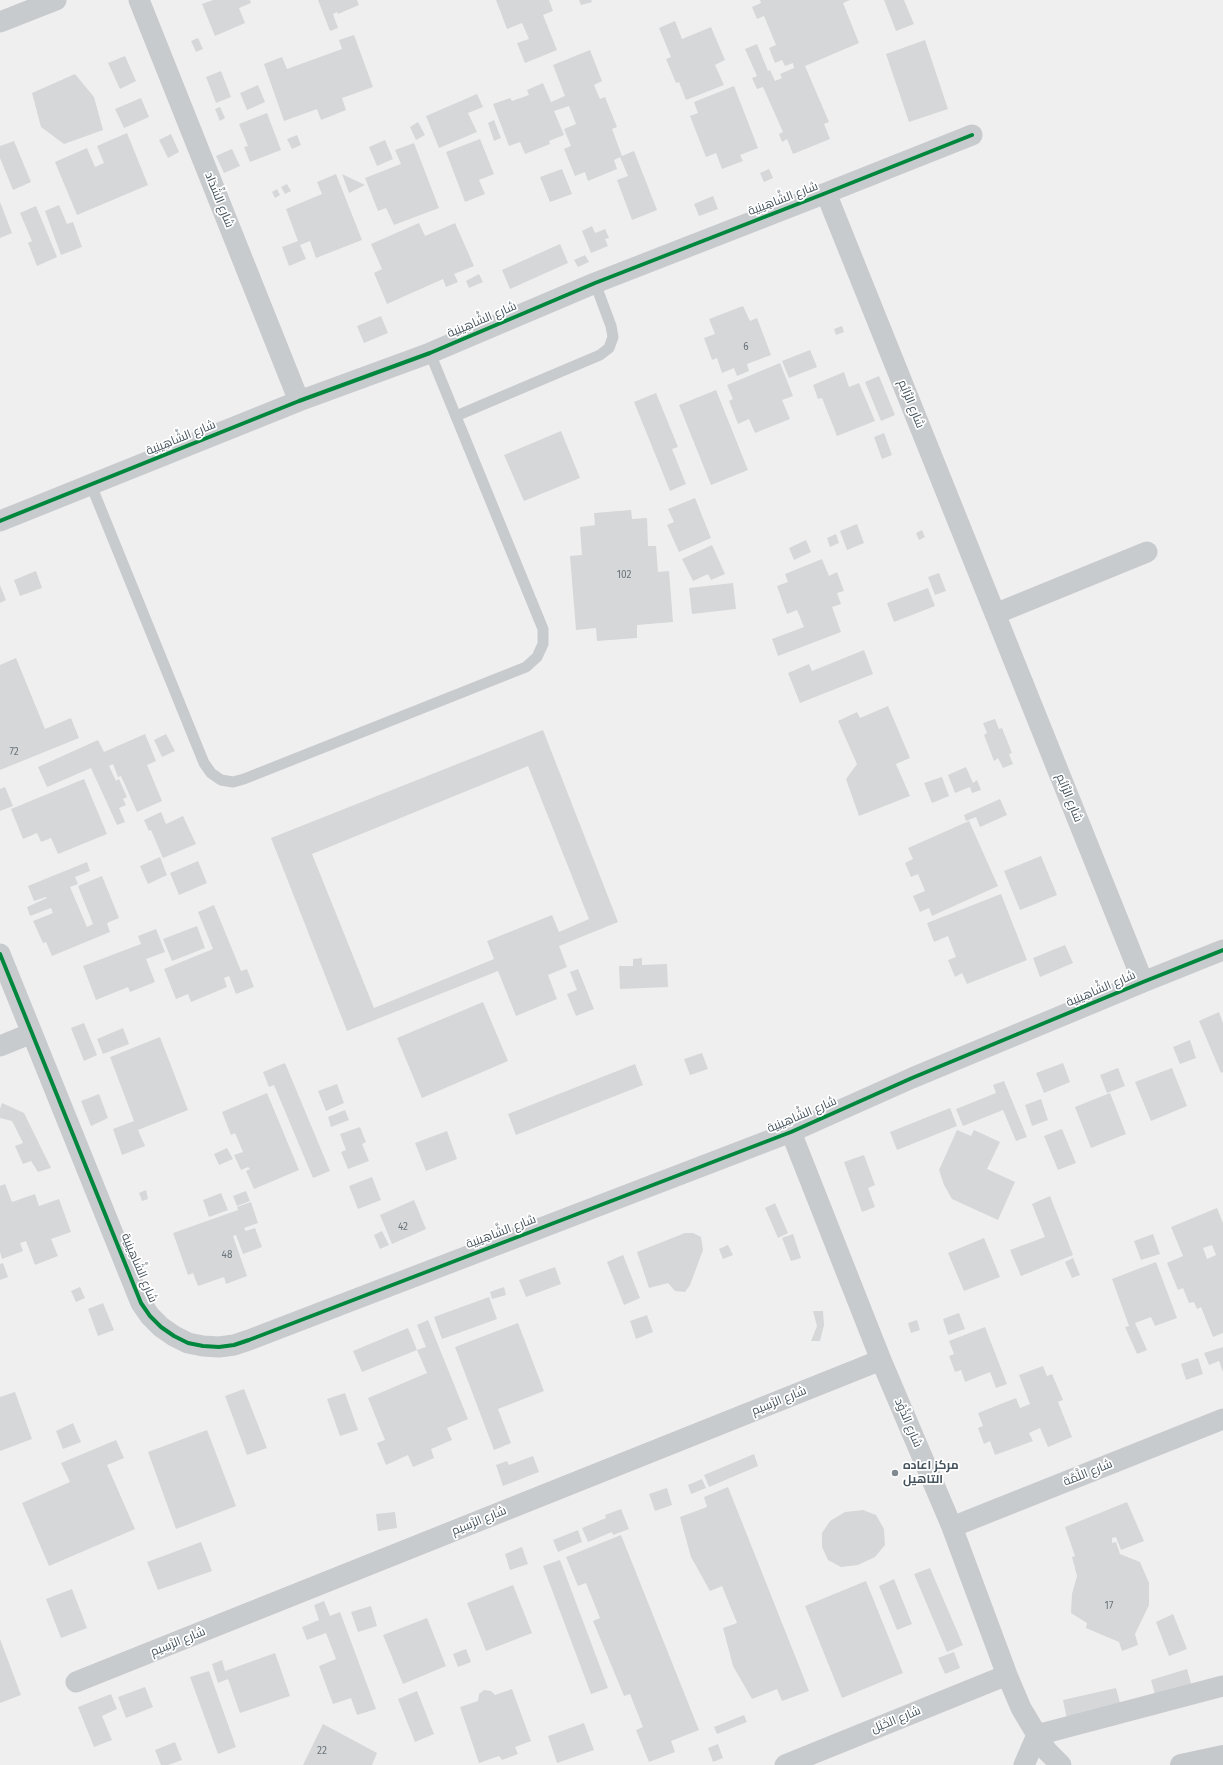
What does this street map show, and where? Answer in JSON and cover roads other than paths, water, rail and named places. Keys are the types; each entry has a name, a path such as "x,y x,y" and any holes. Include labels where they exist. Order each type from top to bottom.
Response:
{"main road":[{"path":"1181,1765 1223,1756"}],"street":[{"path":"0,22 56,0"},
{"name":"شارع الشِّدَاد","path":"139,0 299,400"},
{"name":"شارع الشَّاهِينِية","path":"0,521 299,400 430,353 595,283 972,135"},
{"name":"شارع الرَّائِم","path":"826,193 1143,982"},
{"path":"996,614 1147,552"},
{"name":"شارع الشَّاهِينِية","path":"0,954 141,1303 150,1316 161,1327 174,1336 203,1346 219,1347 234,1345 249,1340 791,1132 912,1078 1223,950"},
{"path":"0,1046 32,1033"},
{"name":"شارع الذَّوْد","path":"791,1132 881,1360 952,1527 1007,1675 1022,1708 1037,1735 1048,1751 1061,1765"},
{"name":"شارع الرَّسِيم","path":"76,1682 881,1360"},
{"name":"شارع اللَّمَّة","path":"952,1527 1223,1419"},
{"name":"شارع الخَيْل","path":"785,1765 1007,1675"},
{"path":"1024,1765 1037,1735 1223,1686"}],"lane":[{"path":"456,416 600,356 609,348 613,337 611,326 595,283"},
{"path":"91,484 204,763 211,773 221,780 233,782 244,779 526,667 537,657 543,644 543,629 430,353"}],"place":[{"name":"مركز اعاده التاهيل","path":"895,1473"}]}
